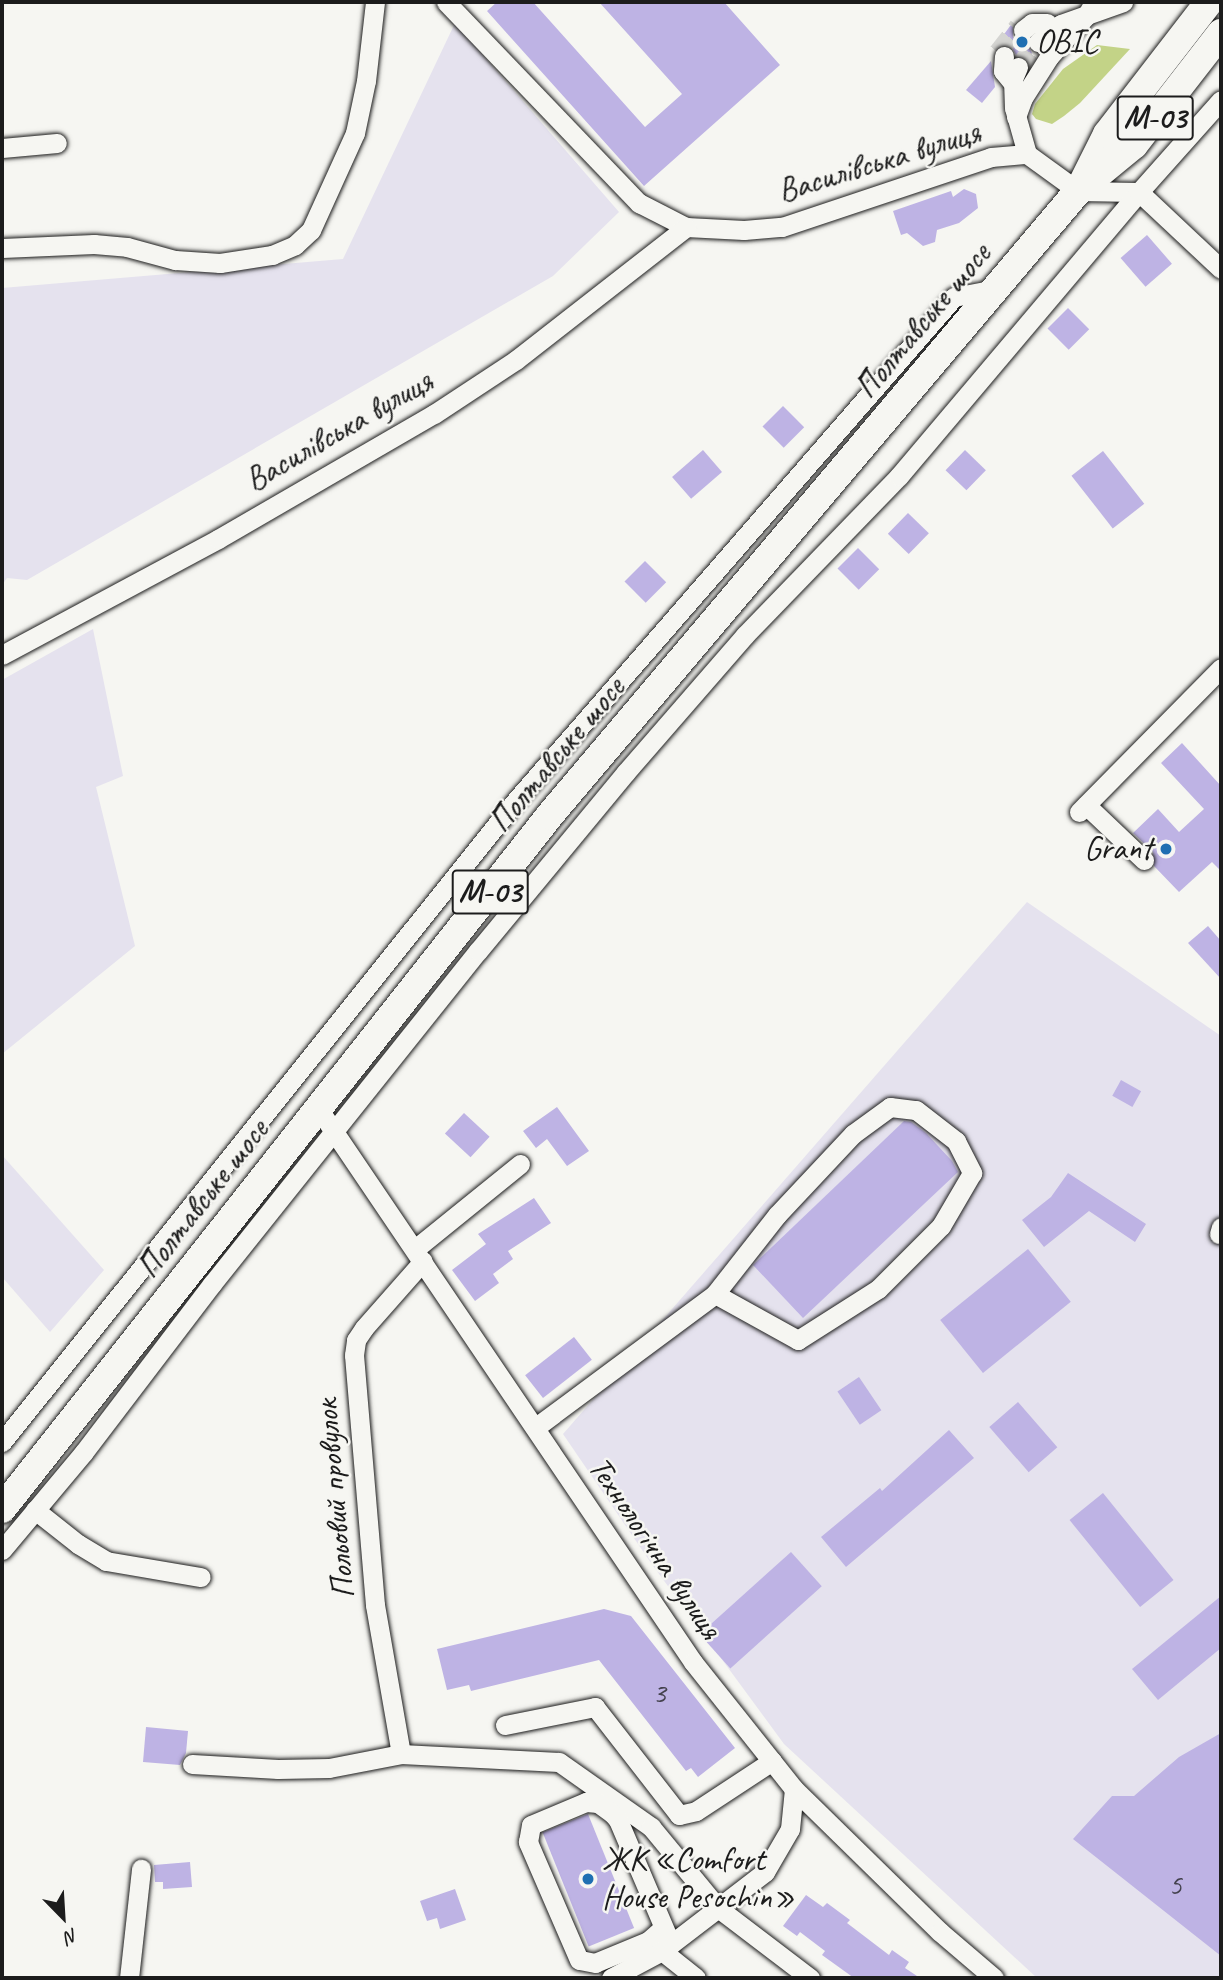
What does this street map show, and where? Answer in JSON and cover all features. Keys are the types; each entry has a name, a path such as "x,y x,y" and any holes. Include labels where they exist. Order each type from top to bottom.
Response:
{"highway":[{"name":"М-03","path":"1079,191 1107,134 1209,2"},
{"name":"М-03","path":"1079,191 1134,145 1221,33"},
{"name":"Полтавське шосе","path":"2,1509 550,815 1079,191"}],"street":[{"path":"2,248 94,244 127,247 175,260 219,262 272,255 295,245 311,230 355,133 366,80 375,2"},
{"name":"Василівська вулиця","path":"446,2 639,203 686,226 744,230 782,227 991,157 1027,154 1079,191"},
{"path":"1031,30 1123,2"},
{"path":"1016,117 1023,98 1049,58 1084,13"},
{"path":"1008,68 1016,117 1027,154"},
{"path":"2,1550 487,940 635,761 745,635 899,476 1139,192 1221,100"},
{"path":"2,148 57,144"},
{"path":"1079,191 1139,192 1221,269"},
{"name":"Василівська вулиця","path":"2,655 218,539 434,414 516,360 686,226"},
{"path":"2,1442 518,798 954,297 996,289"},
{"path":"1143,860 1083,809 1221,668"},
{"path":"536,1427 715,1294 786,1205 853,1134 890,1107 916,1110 956,1142 972,1173 941,1226 878,1289 798,1340 715,1294"},
{"name":"Технологічна вулиця","path":"318,1108 693,1662 794,1789 940,1932 995,1978"},
{"name":"Польовий провулок","path":"401,1754 375,1605 354,1355 356,1340 419,1255 520,1164"},
{"path":"35,1510 78,1544 106,1560 201,1577"},
{"path":"505,1725 595,1707 679,1815 696,1811 772,1761"},
{"path":"192,1764 278,1769 329,1768 401,1754 559,1762 651,1827 718,1908 810,1978"},
{"path":"611,1978 718,1908 765,1872 790,1829 794,1789"},
{"path":"665,1941 648,1941 595,1963 579,1960 528,1842 531,1825 586,1802 608,1809 618,1820 665,1941 696,1978"},
{"path":"129,1978 141,1869"}],"shaded area":[{"path":"455,23 619,212 553,276 27,580 7,578 2,585 2,288 343,259"},
{"path":"93,629 123,776 96,787 135,946 2,1054 2,680"},
{"path":"1027,902 1221,1036 1221,1978 1037,1978 784,1744 651,1563 563,1434"},
{"path":"2,1155 104,1270 50,1332 2,1277"}],"green space":[{"path":"1097,45 1130,49 1080,103 1064,116 1052,124 1036,119 1032,114 1035,104 1063,69"}],"building":[{"path":"497,2 533,2 645,127 682,94 599,2 724,2 780,65 644,186 487,11"},
{"path":"1013,22 1013,37 1026,42 1032,53 1027,59 1016,55 1011,46 1005,44 994,48"},
{"path":"991,61 995,87 982,103 966,90"},
{"path":"964,189 976,194 978,208 959,223 937,230 935,242 923,246 907,233 901,235 893,211 951,191 953,197"},
{"path":"1147,235 1172,264 1146,287 1121,258"},
{"path":"1068,308 1089,329 1069,350 1047,329"},
{"path":"783,406 804,427 784,448 762,427"},
{"path":"703,450 722,472 691,499 672,477"},
{"path":"965,450 986,470 966,490 946,470"},
{"path":"1103,451 1144,504 1113,528 1071,476"},
{"path":"908,513 929,533 909,554 888,534"},
{"path":"858,548 879,569 859,590 837,569"},
{"path":"645,561 666,582 646,603 624,582"},
{"path":"1182,743 1221,786 1221,871 1212,862 1179,892 1154,866 1153,852 1133,833 1158,809 1179,832 1204,809 1161,763"},
{"path":"1208,926 1221,941 1221,979 1188,943"},
{"path":"1121,1080 1141,1091 1132,1107 1112,1096"},
{"path":"557,1107 589,1151 567,1166 547,1139 536,1148 523,1131"},
{"path":"464,1113 490,1137 471,1157 445,1133"},
{"path":"904,1121 911,1122 926,1133 952,1161 958,1172 803,1318 753,1265"},
{"path":"1068,1173 1146,1224 1135,1242 1089,1211 1044,1247 1022,1220 1051,1197"},
{"path":"534,1198 551,1223 508,1251 513,1259 493,1274 499,1283 475,1301 452,1270 486,1244 478,1234"},
{"path":"1028,1249 1071,1302 983,1373 940,1320"},
{"path":"574,1337 592,1360 543,1398 525,1375"},
{"path":"859,1377 881,1410 860,1425 837,1392"},
{"path":"1018,1402 1057,1447 1029,1472 989,1427"},
{"path":"949,1430 974,1458 846,1567 821,1537 880,1488 882,1491"},
{"path":"1103,1493 1173,1580 1140,1607 1070,1520"},
{"path":"791,1552 822,1586 730,1668 700,1634"},
{"path":"1221,1596 1221,1648 1158,1700 1132,1669"},
{"path":"604,1609 631,1616 735,1748 698,1777 691,1768 686,1771 599,1660 471,1691 469,1685 447,1690 437,1649"},
{"path":"146,1727 188,1731 186,1753 180,1765 143,1762"},
{"path":"1221,1733 1221,1956 1073,1839 1112,1796 1134,1796 1179,1757"},
{"name":"ЖК «Comfort House Pesochin»","path":"588,1814 634,1928 589,1946 543,1832"},
{"path":"190,1862 192,1887 163,1889 163,1882 155,1882 154,1865"},
{"path":"455,1889 466,1920 440,1929 437,1918 427,1921 420,1901"},
{"path":"806,1895 823,1907 827,1903 850,1920 847,1923 889,1955 892,1950 909,1962 905,1968 920,1978 854,1978 822,1955 825,1951 800,1932 797,1936 783,1926"}],"tunnel":[{"path":"998,52 1018,26"},
{"path":"1018,67 1038,42"}],"place":[{"name":"ОВІС","path":"1022,42"},
{"name":"Grant","path":"1166,849"},
{"name":"ЖК «Comfort House Pesochin»","path":"588,1879"}]}
